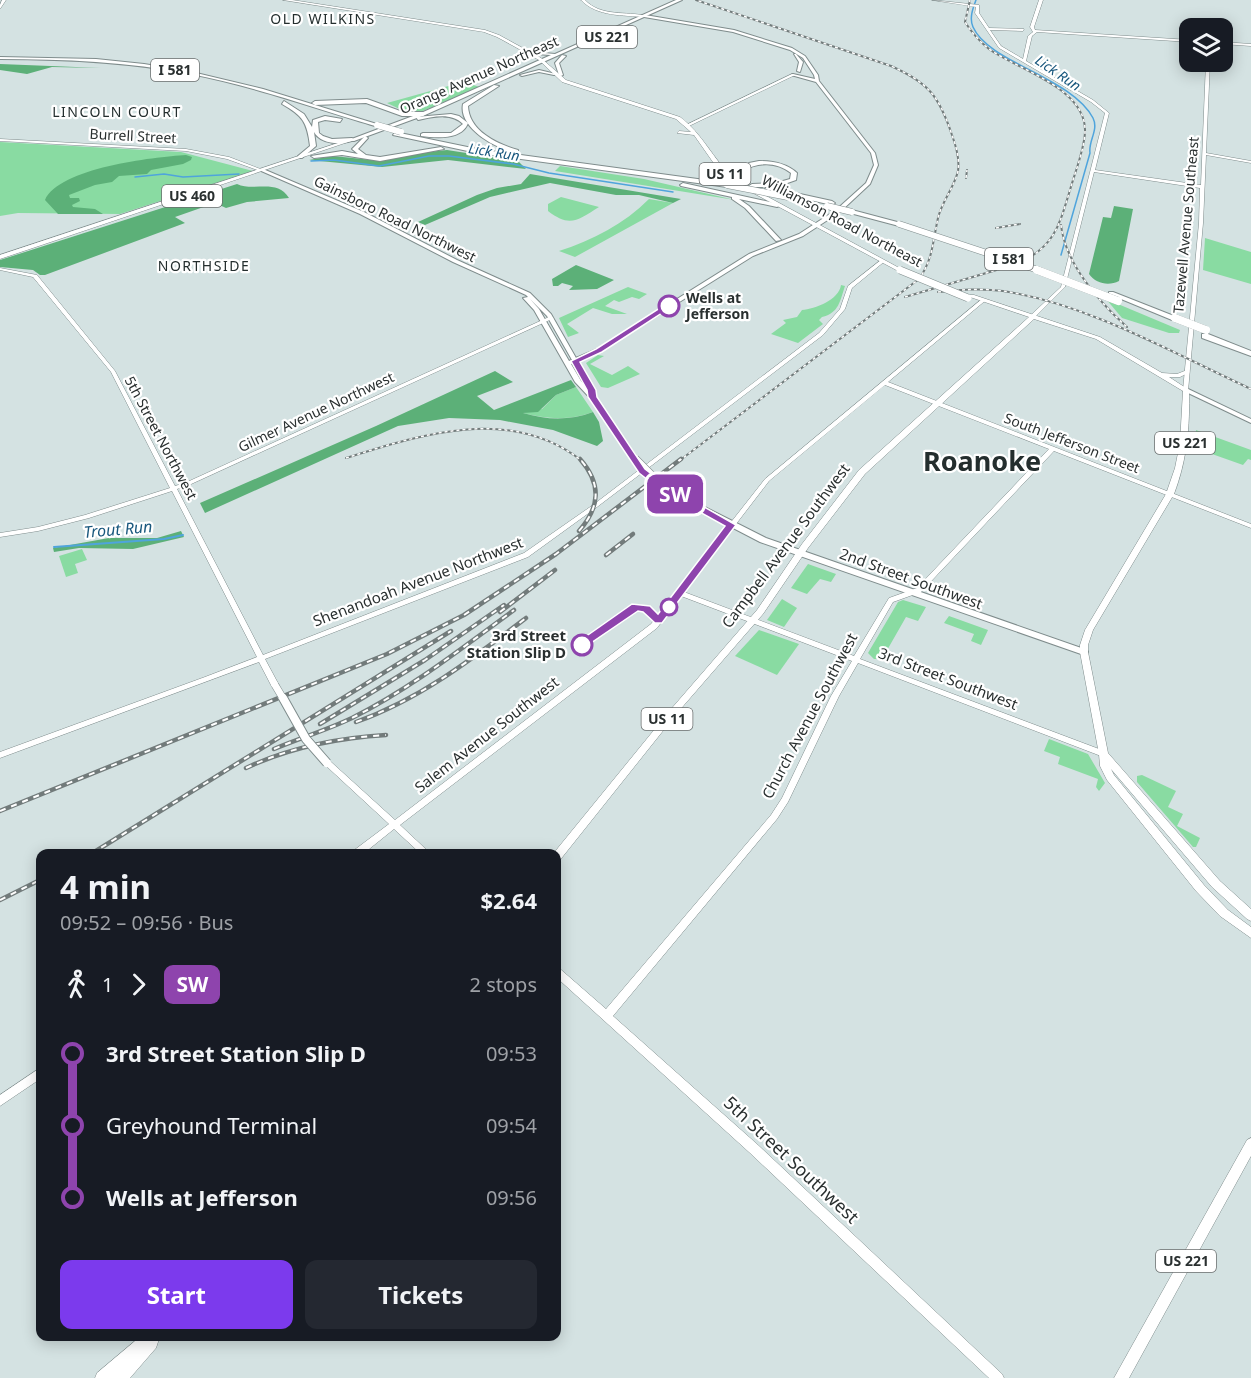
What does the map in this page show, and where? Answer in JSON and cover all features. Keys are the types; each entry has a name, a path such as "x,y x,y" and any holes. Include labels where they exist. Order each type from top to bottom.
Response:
{"highway":[{"name":"Orange Avenue Northeast","path":"351,140 421,116 531,65 564,56 683,1"},
{"name":"Orange Avenue Northeast","path":"365,138 494,87 576,46 650,17 683,1"},
{"path":"531,65 536,61 533,54 552,54 576,46"},
{"path":"561,75 557,63 564,56"},
{"name":"I 581","path":"0,60 76,60 141,65 202,75 398,133 477,151 721,180 777,191 855,210 1012,255 1111,293 1251,354"},
{"name":"I 581","path":"0,60 79,63 151,70 220,83 347,118"},
{"path":"465,110 465,105 470,99 546,62"},
{"path":"513,78 534,72 554,74"},
{"path":"274,95 322,104 367,101 402,114 452,116 463,119 466,126 458,132 447,135 416,135"},
{"path":"281,101 302,113 309,122 313,146 309,152 300,157"},
{"path":"347,118 339,110 342,106 366,102 401,116 402,119 398,124"},
{"path":"457,102 465,110 482,137 495,145 525,154"},
{"path":"347,118 325,118 314,123 320,138 335,142 351,140"},
{"path":"365,138 355,149 357,153 366,156 395,156 410,145 398,133"},
{"name":"I 581","path":"398,133 541,158"},
{"path":"314,156 342,153 380,159 432,149 477,151"},
{"name":"I 581","path":"563,161 830,204"},
{"path":"741,181 739,176 741,169 760,163 782,166 794,173 794,178 788,183 752,186"},
{"path":"612,169 777,205"},
{"path":"711,191 730,196 746,205 778,242"},
{"name":"I 581","path":"899,222 1006,258 1175,321"},
{"name":"I 581","path":"1205,333 1251,348"}],"main road":[{"name":"Williamson Road Northeast","path":"285,0 467,27 495,34 533,54 574,82 673,113 690,124 718,161 741,181 883,261 983,301"},
{"path":"567,364 599,350 673,300 751,255 816,224 848,203 868,184 876,161 870,149 817,81 808,62 795,51 734,31 650,17"},
{"path":"775,45 798,57 801,62 799,71"},
{"name":"Williamson Road Northeast","path":"546,62 554,74 568,83 690,124 725,174 777,205 902,269"},
{"path":"793,75 808,62"},
{"path":"793,75 817,81"},
{"path":"679,132 695,134"},
{"name":"US 460","path":"0,257 365,138"},
{"name":"US 460","path":"264,171 351,140"},
{"name":"Gainsboro Road Northwest","path":"264,171 362,213 518,291"},
{"path":"518,291 535,299 551,318 592,390 592,397"},
{"path":"518,291 532,304 578,382 592,397"},
{"name":"US 11","path":"983,301 1032,317"},
{"path":"1032,317 1120,353 1186,390 1251,421"},
{"name":"US 11","path":"937,403 1032,317"},
{"path":"1157,374 1175,376 1187,372"},
{"name":"US 221","path":"1186,390 1183,456 1170,494 1089,630 1084,652 1105,766 1110,777 1200,888 1224,913 1251,933"},
{"name":"2nd Street Southwest","path":"592,397 642,471 659,485 731,525 801,554 1084,652"},
{"name":"Campbell Avenue Southwest","path":"561,851 675,710 753,621 862,472 937,403"},
{"name":"US 221","path":"1104,754 1216,884 1251,916"},
{"name":"US 221","path":"1121,1378 1251,1144"},
{"path":"102,1378 148,1341"},
{"path":"121,1378 150,1341"}],"street":[{"path":"0,8 4,0"},
{"path":"583,0 588,6 598,10 650,17"},
{"path":"934,0 974,5 999,47 1103,108 1107,113 1064,286 1032,317"},
{"path":"1024,61 1041,0"},
{"path":"987,29 1179,41"},
{"path":"1024,31 1033,32"},
{"path":"1233,44 1251,45"},
{"name":"Tazewell Avenue Southeast","path":"1186,390 1203,188 1208,72"},
{"path":"690,124 793,75"},
{"name":"Burrell Street","path":"0,140 186,150 228,158 264,171"},
{"path":"1205,154 1251,161"},
{"path":"1093,171 1203,188"},
{"name":"Shenandoah Avenue Northwest","path":"0,755 261,658 534,551 831,325 844,305 850,287 883,261"},
{"name":"5th Street Northwest","path":"0,269 35,276 108,366 261,658"},
{"name":"Salem Avenue Southwest","path":"363,849 654,626 767,480 983,301"},
{"name":"Gilmer Avenue Northwest","path":"0,535 38,529 87,517 174,489 551,318"},
{"name":"South Jefferson Street","path":"885,383 1251,526"},
{"name":"Church Avenue Southwest","path":"607,1015 774,817 855,659 891,600 919,590 1053,448"},
{"name":"3rd Street Southwest","path":"680,593 1104,754"},
{"path":"261,658 306,739 327,763 421,849"},
{"name":"5th Street Southwest","path":"561,975 754,1149 998,1378"},
{"path":"0,1101 36,1076"}],"green space":[{"path":"0,64 101,68 52,67 27,74 0,70"},
{"path":"463,82 480,87 418,113 410,114 387,103"},
{"path":"0,142 181,152 253,171 120,214 18,213 0,216"},
{"path":"447,150 518,161 526,169 448,160 382,167 309,160 333,156 382,161"},
{"path":"186,155 192,157 183,164 151,170 147,174 119,176 112,182 95,185 69,195 70,198 79,198 80,201 72,205 73,207 95,209 103,214 58,214 45,200 54,189 87,172 152,158"},
{"path":"560,166 644,179 735,200 555,171"},
{"path":"530,174 681,199 673,203 639,195 616,195 550,183 490,197 425,225 418,222 477,195 497,188 521,184"},
{"path":"237,184 278,188 289,198 247,202 226,208 215,203 175,217 185,223 45,275 40,275 33,270 0,267 0,260"},
{"path":"561,197 599,207 568,221 548,211 548,204"},
{"path":"649,199 673,203 575,257 559,251 607,230 629,216"},
{"path":"1114,206 1133,209 1119,281 1107,284 1095,280 1089,274 1103,217 1111,218"},
{"path":"1205,238 1251,252 1251,284 1203,270"},
{"path":"576,265 614,280 597,289 569,290 573,286 562,283 553,286 552,279"},
{"path":"841,285 845,286 835,309 819,320 823,324 798,343 771,334 786,323 783,320 797,317 802,310 820,306 831,299"},
{"path":"628,287 647,294 639,299 632,297 619,302 614,300 605,306 627,314 612,314 593,308 567,324 579,333 568,337 559,318"},
{"path":"1106,299 1180,330 1179,333 1169,333 1122,318"},
{"path":"598,355 604,356 590,364 612,375 628,366 640,374 608,388 601,387 586,363"},
{"path":"495,371 513,382 477,396 494,410 571,380 576,387 556,395 538,412 523,413 558,418 575,417 593,412 599,422 603,441 597,446 553,430 500,420 449,418 398,426 205,513 200,503 376,426"},
{"path":"576,387 593,412 575,417 558,418 522,413 542,409 556,395"},
{"path":"1196,430 1251,450 1251,460 1248,459 1243,465 1195,448"},
{"path":"181,531 184,537 133,549 79,548 54,552 53,548 109,538 157,538"},
{"path":"82,549 87,560 75,564 78,573 66,577 59,556"},
{"path":"808,564 836,574 831,582 820,579 807,594 791,588"},
{"path":"782,599 797,608 784,627 767,620"},
{"path":"903,600 926,607 918,621 906,617 882,659 874,659 868,653 898,602"},
{"path":"949,616 988,630 981,645 971,641 974,634 944,623"},
{"path":"759,630 799,644 777,675 735,656"},
{"path":"1049,739 1088,754 1105,783 1099,791 1096,787 1098,779 1058,764 1060,757 1044,751"},
{"path":"1142,775 1176,791 1168,807 1183,814 1177,826 1200,838 1196,847 1193,847 1137,782 1137,776"}],"waterway":[{"name":"Lick Run","path":"976,0 971,20 982,40 995,51 1067,92 1082,104 1095,122 1090,153 1061,255"},
{"name":"Lick Run","path":"311,161 334,160 379,166 429,156 449,156 513,164 549,173 673,192"},
{"name":"Lick Run","path":"135,177 164,174 183,177 239,174"},
{"name":"Trout Run","path":"54,547 164,539 183,535"}],"railway":[{"path":"679,461 919,279 930,257 940,212 958,171 955,144 942,110 931,92 915,78 891,66 696,0"},
{"path":"905,297 1020,263 1041,249 1059,224 1083,147 1085,132 1083,117 1075,103 1049,82 1002,57 979,40 965,22 970,0"},
{"path":"966,178 967,170"},
{"path":"996,228 1020,224"},
{"path":"1061,225 1069,253 1085,281 1105,306 1127,327"},
{"path":"938,292 979,289 1035,297 1130,331 1251,389"},
{"path":"346,458 405,440 435,434 496,429 526,434 555,444 581,460"},
{"path":"0,811 387,654 464,615 556,554 681,459"},
{"path":"579,531 591,513 596,495 592,477 581,460"},
{"path":"606,555 633,534"},
{"path":"500,612 555,570"},
{"path":"320,724 425,660 504,605"},
{"path":"274,749 343,722 373,707 435,667 514,610"},
{"path":"356,722 424,690 526,618"},
{"path":"99,849 451,631"},
{"path":"246,768 297,749 349,738 386,735"},
{"path":"0,900 36,882"}],"bus line":[{"name":"SW","path":"582,645 636,607 646,609 658,621 731,525 666,489 642,471 592,397 592,390 575,361 599,350 669,306"}],"place":[{"name":"Wells at Jefferson","path":"669,306"},
{"name":"3rd Street Station Slip D","path":"582,645"}],"district":[{"name":"OLD WILKINS","path":"323,19"},
{"name":"LINCOLN COURT","path":"117,112"},
{"name":"NORTHSIDE","path":"204,266"},
{"name":"Roanoke","path":"982,462"}]}
